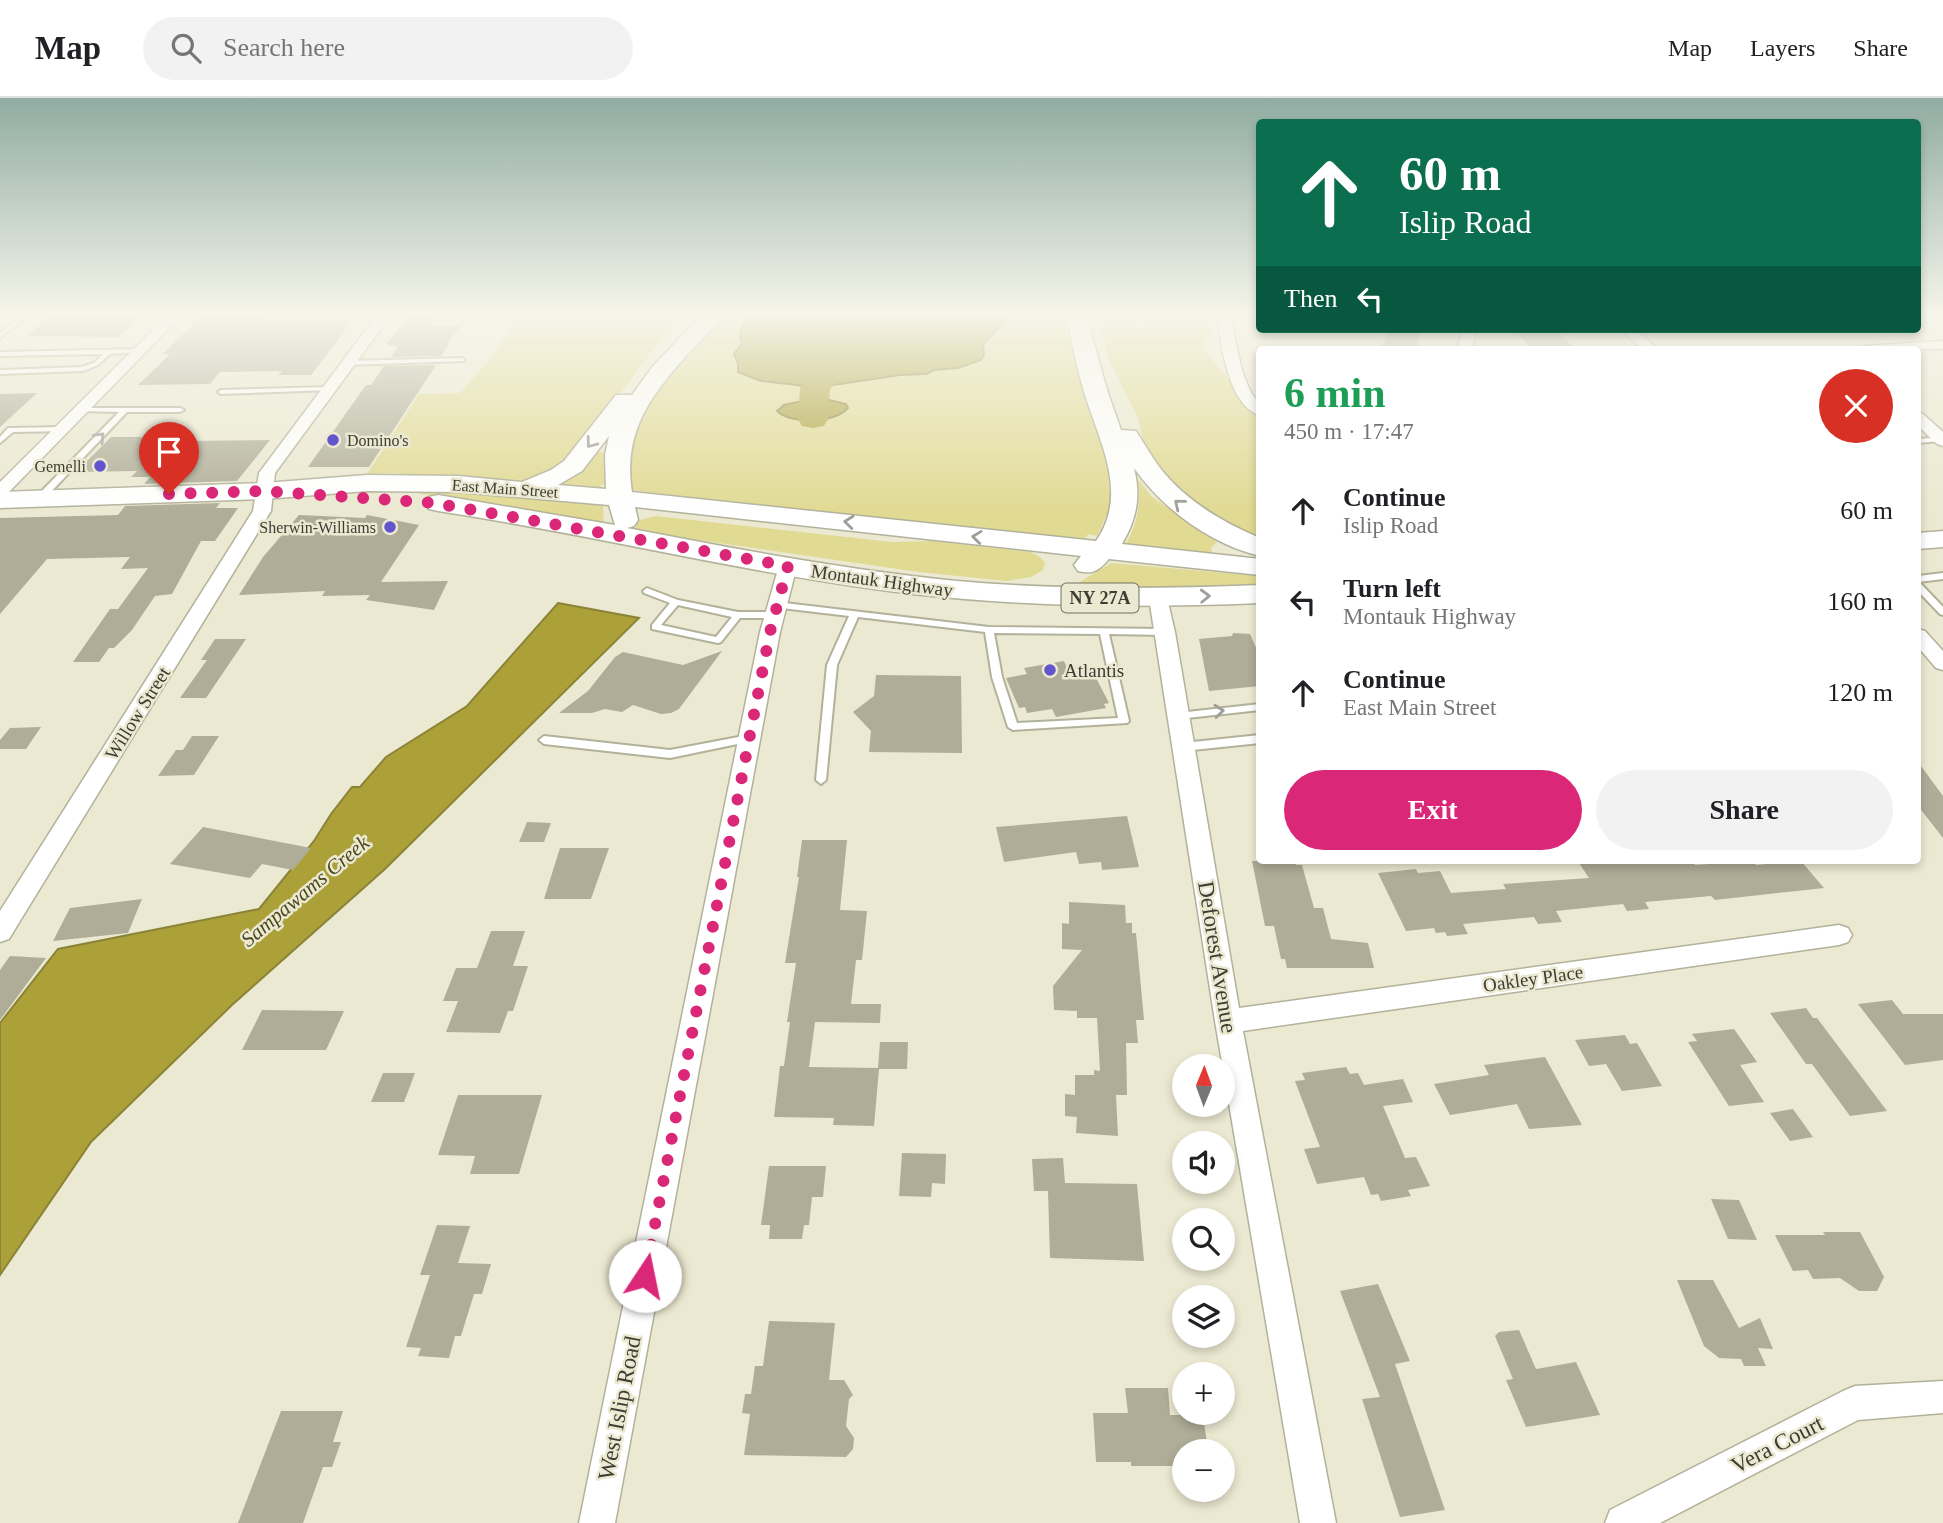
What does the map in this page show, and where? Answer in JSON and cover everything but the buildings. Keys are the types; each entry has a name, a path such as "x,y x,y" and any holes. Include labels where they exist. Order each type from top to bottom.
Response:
{"main road":[{"path":"528,489 573,466 639,382"},
{"path":"630,537 620,498 618,457 625,426 656,382"},
{"path":"941,589 1051,583 1073,575 1102,552 1123,513 1127,491 1124,468 1094,382"},
{"path":"1100,382 1129,441 1158,485 1202,520 1256,546"},
{"name":"East Main Street","path":"0,500 264,491 389,483 528,489 620,498"},
{"name":"East Main Street","path":"264,491 398,499 466,507"},
{"name":"NY 27A","path":"620,498 1256,567"},
{"name":"Montauk Highway","path":"466,507 788,566 941,589 1055,597 1158,598 1256,594"},
{"path":"1921,541 1943,539"},
{"path":"1026,585 1043,576 1050,567 1049,558 1037,544"}],"street":[{"path":"0,491 111,382"},
{"name":"Willow Street","path":"0,932 262,511 267,473 334,382"},
{"path":"1239,382 1247,401 1256,407"},
{"path":"1921,420 1942,440"},
{"name":"West Islip Road","path":"597,1523 748,739 775,610 788,566"},
{"name":"Deforest Avenue","path":"1158,598 1166,632 1228,1021 1318,1523"},
{"name":"Oakley Place","path":"1228,1021 1839,935"},
{"name":"Vera Court","path":"1623,1523 1855,1403 1941,1396"}],"lane":[{"path":"221,392 329,389"},
{"path":"83,410 180,410"},
{"path":"40,498 125,410"},
{"path":"0,441 11,430 64,429"},
{"path":"1921,441 1942,440"},
{"path":"1921,579 1943,576"},
{"path":"1921,589 1943,612"},
{"path":"647,591 676,602 738,615 775,610 855,614 989,631 1166,632"},
{"path":"676,602 655,627 718,640 738,615"},
{"path":"821,780 832,665 855,614"},
{"path":"989,631 997,677 1013,727 1124,721 1104,632"},
{"path":"1178,716 1256,707"},
{"path":"544,740 670,754 748,739"},
{"path":"1184,747 1256,739"}],"shaded area":[{"path":"470,382 629,382 566,466 541,479 525,480 523,484 399,477 400,473 367,474 419,394 460,393"},
{"path":"665,382 1084,382 1117,482 1112,503 1097,536 1088,534 1085,539 632,490 633,487 628,486 626,456 645,409"},
{"path":"1120,382 1231,382 1246,410 1256,414 1256,540 1198,511 1146,453 1138,418"},
{"path":"598,452 604,452 605,484 600,486 605,490 556,485 574,477"},
{"path":"1138,479 1151,496 1217,542 1211,548 1213,555 1125,546 1138,513"},
{"path":"410,492 539,496 597,502 603,506 604,525"},
{"path":"655,516 892,542 932,541 1030,552 1045,563 1043,570 1031,577 1007,581 919,572 643,532 635,527 636,521"},
{"path":"1111,563 1256,576 1256,588 1074,592 1073,586"}],"water":[{"path":"765,382 857,382 807,389 805,386"},
{"path":"807,392 822,392 825,399 846,404 848,408 834,417 813,420 792,419 777,411 784,405 802,401"},
{"path":"558,603 639,618 385,869 232,1005 91,1142 0,1275 0,1023 58,949 259,909 314,841 352,787 360,787 386,757 467,706"}],"waterway":[{"name":"Sampawams Creek","path":"813,419 815,388 821,382"}],"place":[{"name":"Domino's","path":"333,440"},
{"name":"Gemelli","path":"100,466"},
{"name":"Sherwin-Williams","path":"390,527"},
{"name":"Atlantis","path":"1050,670"}],"route":[{"path":"169,494 264,491 434,503 508,514 788,566 770,632 645,1276"}]}
